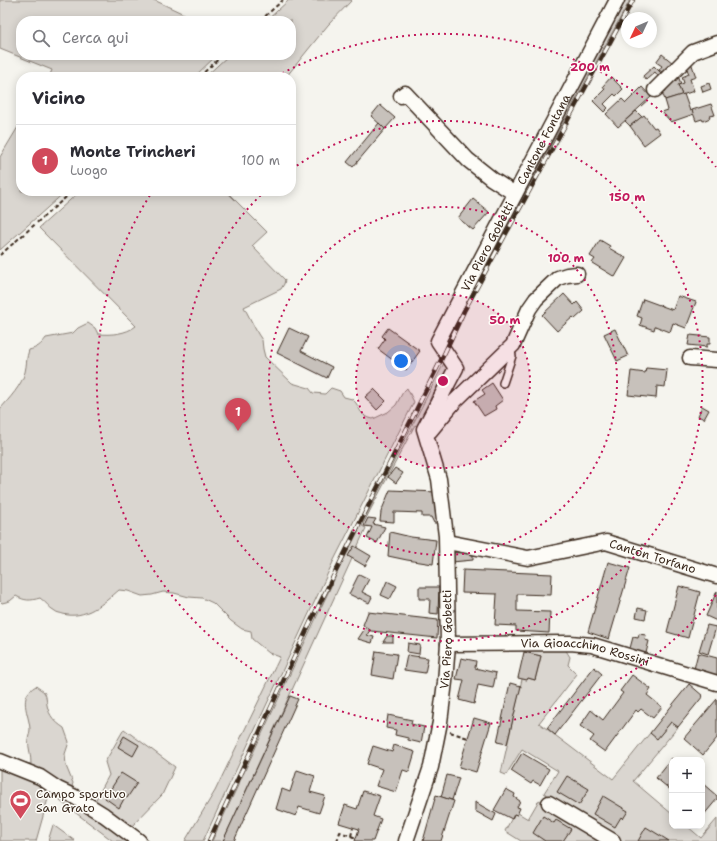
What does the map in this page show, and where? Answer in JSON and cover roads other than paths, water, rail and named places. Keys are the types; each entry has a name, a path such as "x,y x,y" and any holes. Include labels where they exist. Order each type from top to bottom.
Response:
{"street":[{"name":"Cantone Fontana","path":"515,194 617,0"},
{"path":"655,90 693,52 717,43"},
{"name":"Via Piero Gobetti","path":"401,96 405,93 468,160 492,179 515,194 438,341 456,368 424,429 439,479 447,542 448,644 445,682 431,768 406,841"},
{"path":"426,436 454,402 513,345 529,309 536,299 558,278 567,274 577,274"},
{"path":"690,358 717,360"},
{"name":"Canton Torfano","path":"447,542 528,558 606,542 717,576"},
{"name":"Via Gioacchino Rossini","path":"448,644 570,643 592,645 717,683"},
{"path":"0,761 40,777 58,789 75,797 104,815 139,841"},
{"path":"549,803 613,841"}],"lane":[{"path":"503,383 512,356 510,348"}],"railway":[{"path":"209,841 311,621 464,311 633,0"}],"place":[{"name":"Monte Trincheri","path":"238,431"},
{"name":"Campo sportivo San Grato","path":"21,820"}]}
